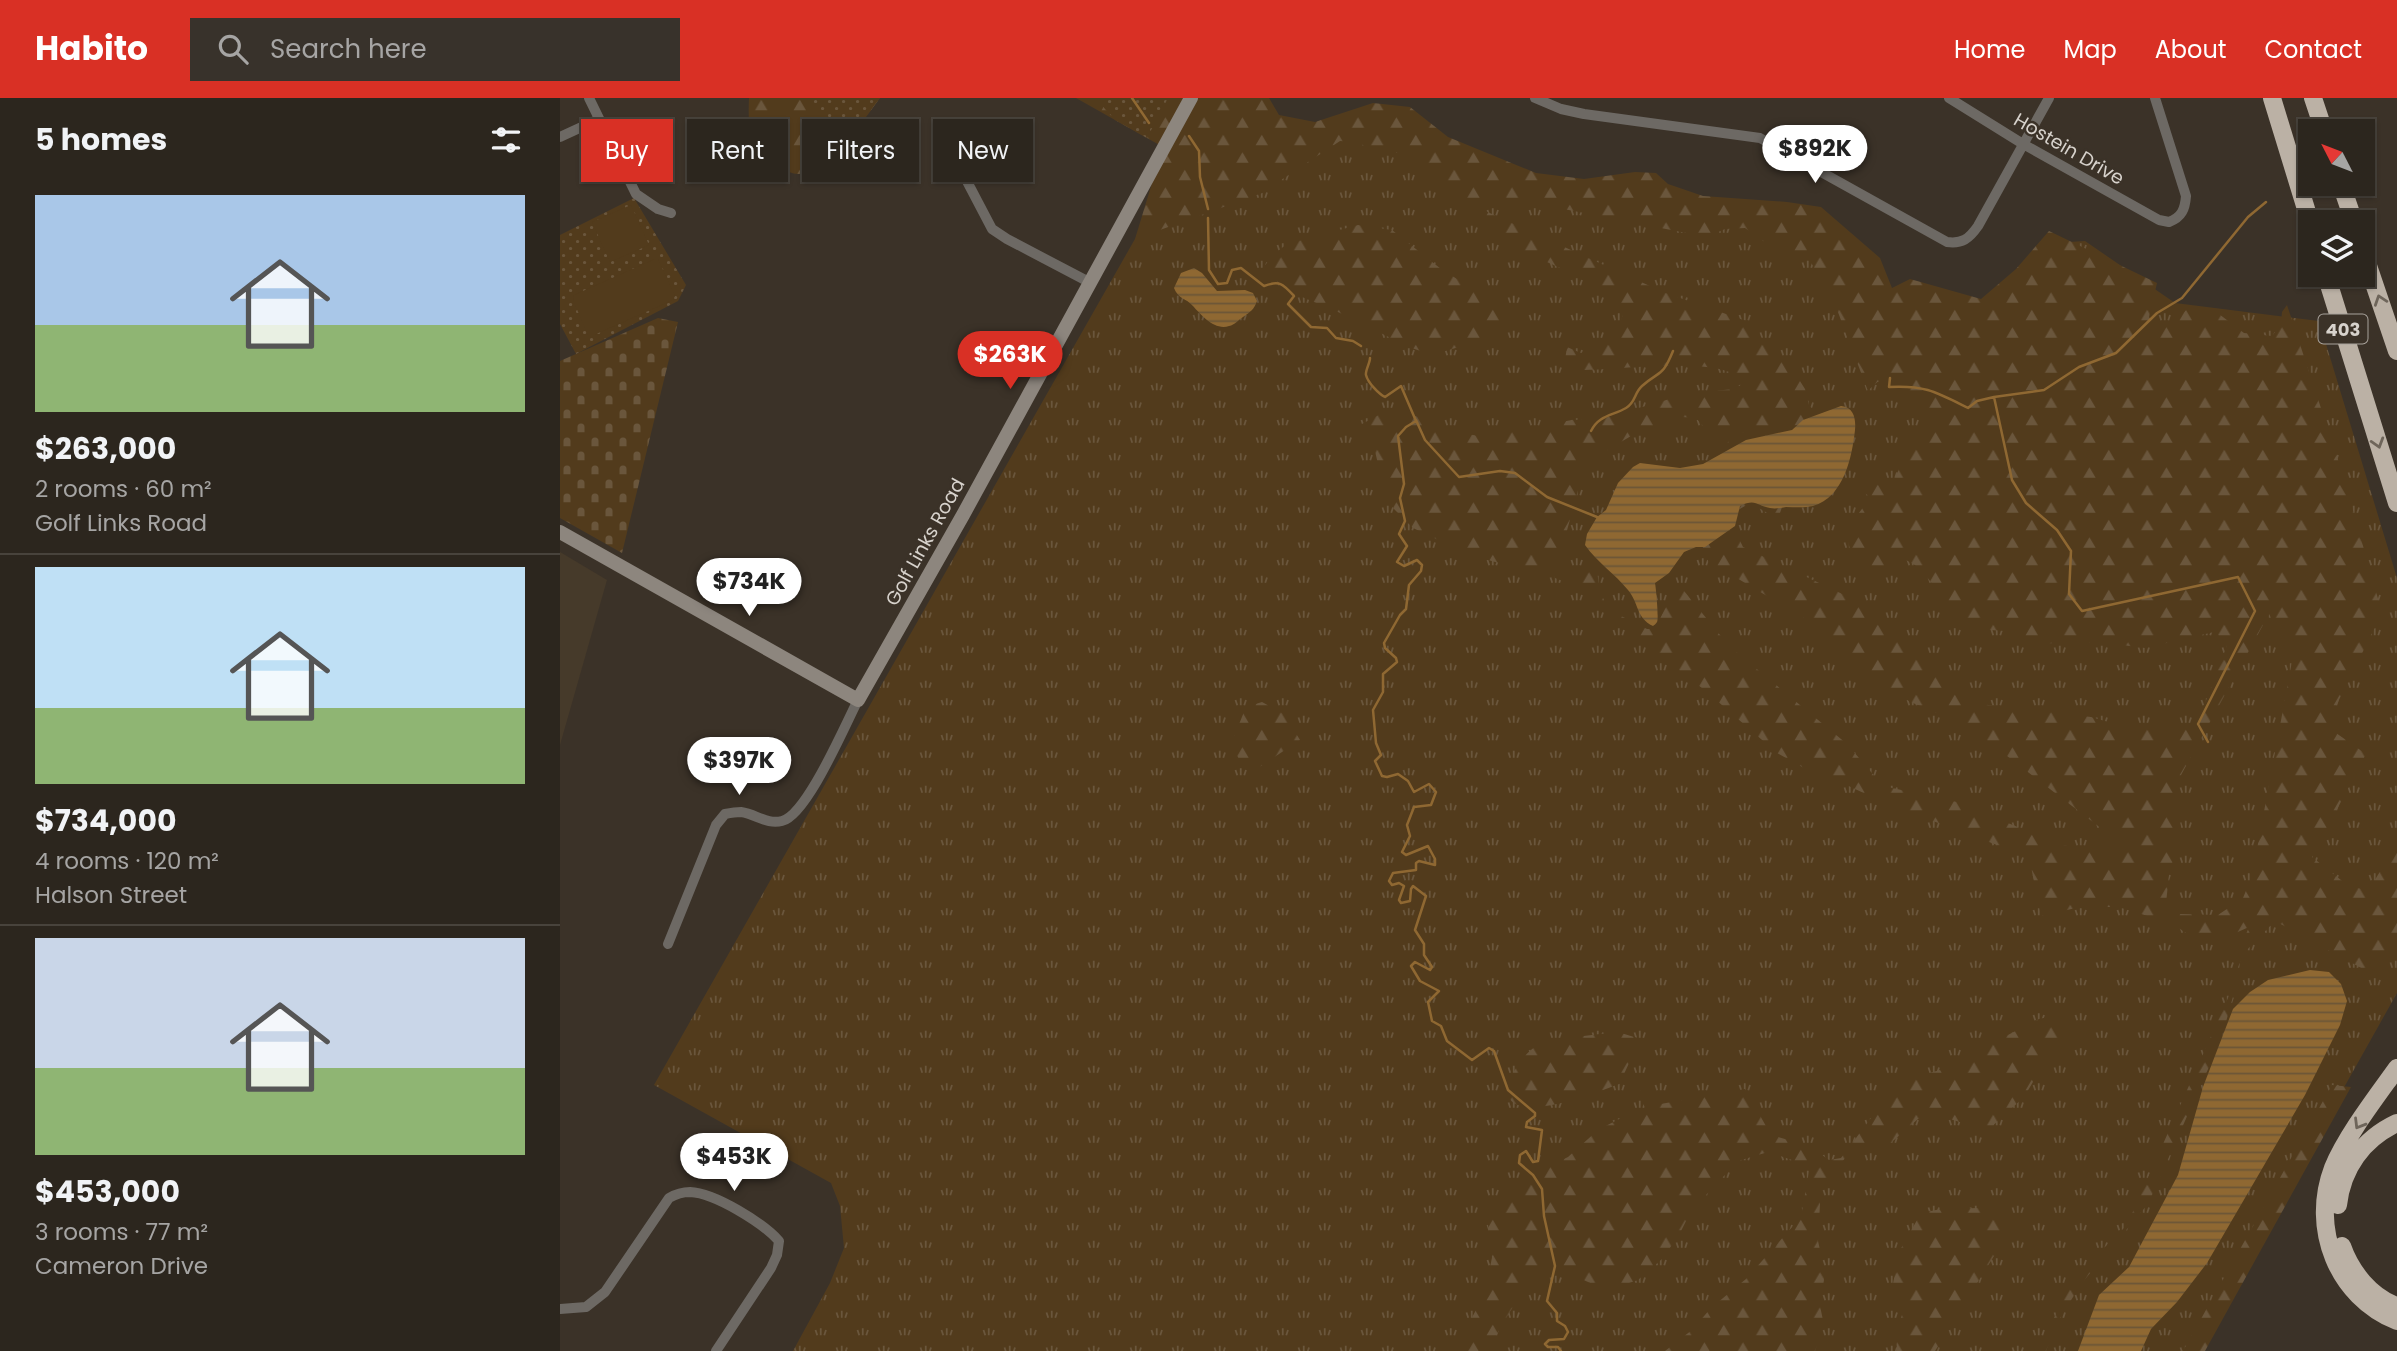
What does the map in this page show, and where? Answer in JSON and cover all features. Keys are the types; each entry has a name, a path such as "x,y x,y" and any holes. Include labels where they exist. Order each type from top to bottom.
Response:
{"highway":[{"path":"2272,98 2306,210"},
{"path":"2314,98 2320,119"},
{"name":"403","path":"2375,286 2397,351"},
{"name":"403","path":"2330,287 2397,503"},
{"path":"2397,1068 2361,1120 2333,1168 2326,1199 2325,1234 2343,1278 2360,1298 2397,1321"},
{"path":"2397,1123 2385,1128 2363,1145 2349,1167 2339,1192 2336,1216 2337,1234 2355,1273 2368,1287 2397,1306"}],"main road":[{"name":"Golf Links Road","path":"858,699 968,506 1191,98"},
{"path":"560,532 858,699"}],"street":[{"path":"589,98 636,194 658,209 671,213"},
{"path":"1535,98 1561,109 1760,138 1947,243 1959,244 1972,236 2049,98"},
{"path":"1561,109 1566,98"},
{"name":"Hostein Drive","path":"1949,98 2023,144 2159,220 2169,222 2175,220 2185,207 2186,196 2155,98"},
{"path":"560,136 599,118"},
{"path":"967,182 992,229 1089,282"},
{"name":"Golf Links Road","path":"668,944 716,825 725,814 740,812 771,823 784,821 795,815 812,790 858,699"},
{"path":"560,1309 586,1307 605,1292 669,1198 685,1192 707,1195 768,1229 779,1241 772,1268 716,1351"}],"shaded area":[{"path":"1194,268 1202,273 1217,291 1245,290 1253,293 1257,301 1255,307 1235,324 1224,327 1209,321 1174,288 1181,273"},
{"path":"1841,406 1853,414 1855,430 1849,464 1832,494 1810,507 1772,508 1753,503 1740,506 1735,526 1705,547 1684,552 1669,573 1655,583 1658,620 1653,626 1643,619 1628,590 1585,545 1587,534 1597,517 1606,510 1618,483 1640,463 1680,468 1703,464 1746,440 1792,430 1803,420"},
{"path":"560,552 607,580 560,745"},
{"path":"2310,970 2329,972 2341,984 2347,1001 2340,1025 2305,1095 2207,1263 2177,1302 2151,1329 2141,1351 2078,1351 2099,1295 2129,1267 2178,1175 2203,1087 2233,1009 2250,992 2268,980"}],"green space":[{"path":"749,98 880,98 864,119 802,119 802,174 788,172 788,119 749,117"},
{"path":"809,98 880,98 864,119 821,119"},
{"path":"1076,98 1269,98 1279,115 1315,122 1373,103 1410,107 1448,137 1536,173 1584,179 1635,172 1656,173 1668,184 1703,196 1821,207 1880,258 1892,288 1910,279 1981,299 2016,269 2049,231 2157,283 2149,317 2154,326 2174,322 2189,307 2215,311 2244,333 2272,336 2281,324 2282,312 2287,305 2343,475 2382,613 2326,726 2366,754 2312,857 2346,884 2368,891 2397,844 2397,941 2374,975 2275,921 2241,956 2237,982 2221,1040 2148,1204 2081,1284 2057,1323 2046,1351 2037,1351 2075,1277 2127,1225 2236,980 2242,944 2249,927 2213,943 2202,944 2173,924 2119,907 2080,907 2041,916 2029,857 1885,803 1838,781 1813,773 1777,753 1707,692 1589,600 1582,589 1555,578 1550,566 1517,568 1470,555 1413,528 1394,509 1383,486 1375,451 1360,430 1362,424 1382,413 1413,415 1451,431 1495,439 1512,431 1572,420 1605,418 1690,393 1735,389 1742,384 1743,379 1708,367 1572,370 1565,360 1567,347 1581,353 1595,346 1613,332 1624,311 1582,278 1503,242 1468,215 1433,168 1400,153 1384,153 1355,142 1340,141 1278,182 1279,187 1135,239 1163,147","holes":["1492,195 1707,237 1725,229 1745,228 1780,253 1808,257 1836,307 1868,391 1879,381 1887,380 1915,407 1929,434 1908,450 1893,482 1856,481 1855,488 1871,497 1846,530 1855,560 1872,575 1880,579 1906,560 1920,568 1954,612 1975,629 2005,631 2021,644 2099,642 2145,648 2214,632 2228,643 2197,724 2159,729 2119,725 2091,717 1980,704 1914,656 1893,633 1855,600 1743,547 1728,516 1713,531 1714,545 1700,540 1710,566 1725,571 1807,620 1849,660 1884,688 1968,726 2115,839 2115,857 2059,844 1957,802 1883,786 1847,744 1729,646 1680,586 1669,600 1655,629 1647,629 1607,609 1599,586 1596,562 1587,560 1578,577 1560,577 1563,545 1583,472 1589,461 1631,436 1658,430 1682,417 1696,418 1704,427 1712,440 1714,457 1738,432 1779,431 1817,415 1809,405 1805,389 1786,359 1768,346 1749,322 1663,292 1481,209","2269,614 2293,656 2252,876 2243,898 2218,915 2180,914 2166,904 2169,873 2182,835 2175,786"]},
{"path":"1095,98 1168,98 1147,138 1115,120"},
{"path":"1214,100 1303,144 1370,118 1571,192 1775,217 1862,273 1943,331 2069,242 2085,241 2175,303 2319,321 2397,578 2397,993 2196,1351 793,1351 830,1283 844,1248 840,1206 831,1183 654,1085"},
{"path":"634,198 686,285 678,301 576,354 560,324 560,235"},
{"path":"631,205 649,245 610,262 592,222"},
{"path":"1358,225 1392,230 1441,269 1478,292 1508,321 1499,335 1432,355 1290,292 1262,269 1274,254 1287,244"},
{"path":"658,259 675,296 673,300 594,335 588,335 573,300 574,295"},
{"path":"658,318 678,322 622,553 560,518 560,361"},
{"path":"1749,495 1782,507 1778,519 1750,503 1728,516"},
{"path":"1262,702 1284,714 1300,740 1258,768 1241,763 1231,744 1246,707"},
{"path":"2052,1016 2069,1025 2067,1035 2040,1070 2024,1097 1987,1131 1941,1116 1918,1119 1885,1148 1857,1145 1821,1185 1818,1241 1825,1273 1820,1306 1824,1325 1815,1351 1665,1351 1692,1330 1711,1308 1746,1279 1801,1217 1810,1166 1768,1152 1738,1161 1691,1211 1679,1235 1662,1259 1638,1280 1620,1286 1595,1285 1556,1268 1533,1282 1524,1292 1487,1351 1462,1351 1460,1340 1476,1310 1492,1258 1487,1216 1517,1182 1568,1157 1598,1130 1623,1117 1647,1111 1630,1080 1655,1105 1745,1089 1771,1135 1809,1148 1829,1160 1841,1158 1883,1102 1912,1078 1940,1070 2039,1019"},
{"path":"1619,1033 1640,1039 1624,1074 1630,1080 1547,1106 1521,1106 1512,1102 1509,1095 1511,1077 1535,1047 1590,1035"},
{"path":"2332,1085 2351,1087 2205,1351 2183,1351"},
{"path":"1988,1201 2003,1210 2007,1235 1935,1351 1897,1351 1896,1332 1904,1309 1892,1289 1899,1252 1921,1213 1941,1209 1979,1208"}],"waterway":[{"path":"1132,98 1149,123"},
{"path":"1189,136 1199,151 1200,177 1208,209"},
{"path":"1890,378 1889,387 1912,387 1930,391 1968,408 1977,401 2044,390 2079,367 2116,353 2157,313 2182,298 2248,217 2266,202"},
{"path":"1208,218 1209,270 1218,284 1227,283 1232,270 1241,268 1264,286 1281,284 1294,296 1288,304 1311,327 1327,328 1336,338 1353,341 1361,346"},
{"path":"1591,431 1602,419 1629,406 1639,389 1663,370 1673,351"},
{"path":"1370,358 1366,373 1371,385 1385,397 1401,386 1416,421 1398,436 1404,484 1400,498 1405,521 1399,534 1407,546 1397,562 1404,566 1417,560 1422,565 1421,571 1409,585 1406,609 1384,643 1397,662 1383,674 1383,692 1373,710 1376,743 1381,755 1375,761 1382,776 1398,774 1408,781 1414,792 1429,784 1436,792 1431,805 1414,807 1407,825 1410,836 1402,852 1406,855 1428,846 1435,865 1419,861 1416,863 1416,870 1393,873 1389,881 1392,885 1399,883 1404,886 1399,900 1401,903 1410,901 1413,886 1426,896 1415,930 1424,944 1424,955 1432,967 1430,970 1415,962 1411,966 1420,981 1439,991 1428,1002 1432,1021 1441,1026 1447,1041 1472,1060 1489,1048 1494,1051 1508,1090 1535,1113 1526,1127 1542,1130 1538,1161 1533,1162 1526,1151 1520,1155 1519,1163 1533,1175 1542,1189 1544,1216 1555,1266 1547,1301 1557,1313 1557,1321 1565,1326 1568,1332 1564,1339 1549,1340 1545,1344 1548,1347 1558,1347 1561,1351"},
{"path":"1994,397 2012,480 2026,503 2057,530 2071,551 2069,594 2082,611 2238,577 2255,611 2198,724 2208,742"},
{"path":"1416,420 1425,440 1459,477 1500,471 1515,473 1547,497 1597,517"}]}
